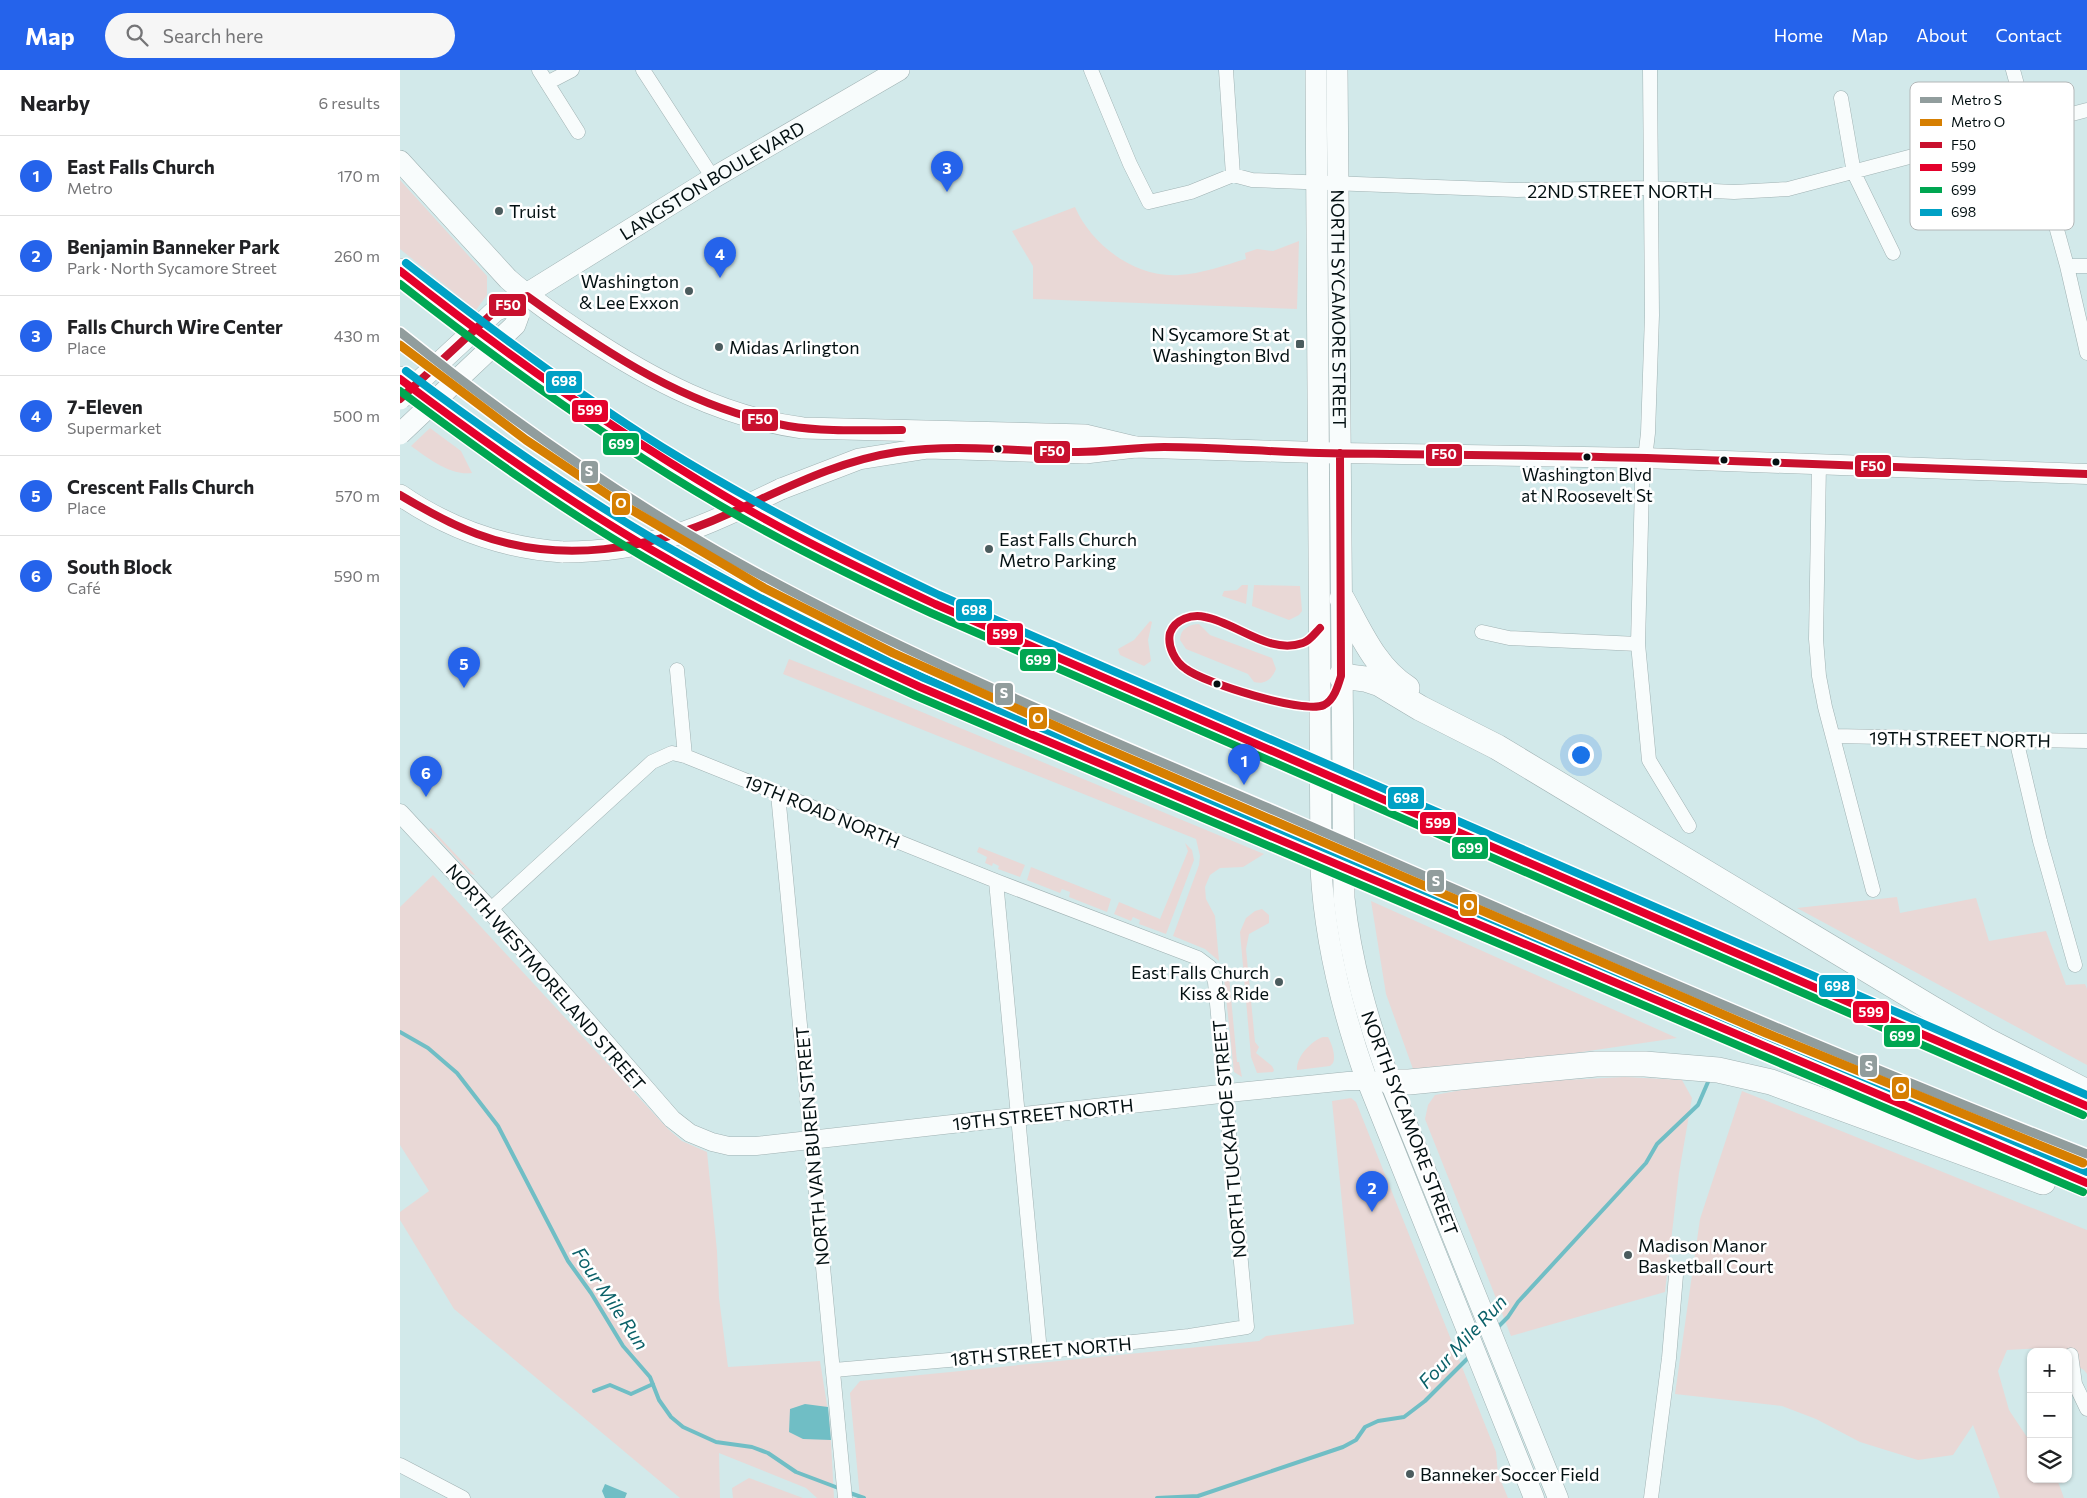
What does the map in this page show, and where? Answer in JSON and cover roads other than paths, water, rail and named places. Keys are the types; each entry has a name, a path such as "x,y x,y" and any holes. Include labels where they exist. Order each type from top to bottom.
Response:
{"highway":[{"path":"400,271 548,384 642,447 738,505 903,590 2087,1106"},
{"path":"400,379 554,491 630,538 730,595 880,669 2087,1184"},
{"path":"1342,600 1370,650 1387,671 1465,731"},
{"path":"1331,675 1365,678 1380,684 1506,752 1931,1008 1986,1040 2087,1092"},
{"path":"1379,1081 1409,1082 1596,1064 1645,1064 1718,1070 1754,1077 1789,1088 2087,1200"}],"main road":[{"name":"LANGSTON BOULEVARD","path":"400,399 496,311 518,305 586,256 875,76 899,70"},
{"name":"NORTH SYCAMORE STREET","path":"1316,70 1318,182 1330,453 1342,600 1331,675"},
{"name":"NORTH SYCAMORE STREET","path":"1337,70 1339,183 1330,453 1331,675 1346,918 1352,957 1379,1081 1460,1313 1534,1498"},
{"path":"400,161 508,279 518,305 606,350 664,384 720,408 761,420 819,429 1085,435 1135,447"},
{"name":"LANGSTON BOULEVARD","path":"400,434 515,325 518,305"},
{"path":"400,495 439,518 484,537 531,549 562,552 613,550 661,541 710,522 781,489 859,459 910,450 982,448 1085,452 1135,447 1330,453 1644,458 2087,474"},
{"name":"NORTH SYCAMORE STREET","path":"1379,1081 1476,1292 1558,1498"}],"street":[{"path":"539,70 578,132"},
{"path":"548,83 572,70"},
{"path":"643,70 713,178"},
{"path":"1091,70 1130,164 1149,202 1191,192 1233,174 1226,70"},
{"path":"1650,70 1652,315 1648,433 1644,458 1638,644 1649,760 1689,826"},
{"path":"1841,98 1854,173 1893,253"},
{"name":"22ND STREET NORTH","path":"2074,114 2087,110"},
{"name":"22ND STREET NORTH","path":"1233,174 1252,180 1517,190 1651,188 1734,192 1788,189 1910,158"},
{"path":"2057,230 2087,353"},
{"path":"2067,266 2087,266"},
{"path":"1819,464 1817,657 1822,693 1873,890"},
{"path":"1482,632 1509,638 1638,644"},
{"path":"677,670 685,756"},
{"name":"19TH STREET NORTH","path":"1834,736 2087,741"},
{"path":"2016,739 2040,842 2075,965"},
{"name":"19TH ROAD NORTH","path":"490,910 652,762 672,753 685,756 996,881 1198,958"},
{"name":"NORTH VAN BUREN STREET","path":"778,794 845,1498"},
{"name":"NORTH WESTMORELAND STREET","path":"400,813 490,910 653,1100 677,1124 697,1136"},
{"path":"996,881 1040,1352"},
{"name":"NORTH TUCKAHOE STREET","path":"1198,958 1210,967 1215,982 1247,1327"},
{"name":"19TH STREET NORTH","path":"697,1136 723,1145 745,1146 1333,1082 1379,1081"},
{"path":"1651,1498 1669,1358 1676,1275"},
{"name":"18TH STREET NORTH","path":"834,1370 1040,1352 1189,1336 1247,1327"},
{"path":"2072,1362 2075,1384 2087,1409"},
{"path":"400,1465 463,1498"}],"water":[{"path":"805,1404 828,1407 831,1440 803,1439 789,1432 790,1409"},
{"path":"605,1484 627,1493 625,1498 605,1498 602,1491"}],"waterway":[{"name":"Four Mile Run","path":"400,1032 428,1048 457,1073 498,1126 568,1261 591,1293 623,1346 650,1377 659,1400 671,1417 683,1427 716,1442 752,1447 768,1453 796,1472 841,1489"},
{"name":"Four Mile Run","path":"1496,1329 1508,1317 1518,1302 1646,1163 1657,1144 1698,1105 1708,1082"},
{"name":"Four Mile Run","path":"1157,1498 1198,1496 1343,1447 1356,1440 1365,1427 1378,1421 1404,1417 1425,1401 1470,1356"},
{"path":"594,1391 610,1385 631,1394 653,1384"},
{"name":"Four Mile Run","path":"847,1492 864,1498"}],"metro line":[{"name":"S","path":"400,332 477,392 595,476 719,552 859,626 1075,725 1590,948 1887,1074 2087,1154"},
{"name":"O","path":"400,345 526,440 620,503 764,588 893,653 1091,742 1766,1033 2083,1163"}],"place":[{"name":"Falls Church Wire Center","path":"947,192"},
{"name":"Truist","path":"499,211"},
{"name":"7-Eleven","path":"720,278"},
{"name":"Washington & Lee Exxon","path":"689,291"},
{"name":"N Sycamore St at Washington Blvd","path":"1300,344"},
{"name":"Midas Arlington","path":"719,347"},
{"name":"Washington Blvd at N Roosevelt St","path":"1587,457"},
{"name":"East Falls Church Metro Parking","path":"989,549"},
{"name":"Crescent Falls Church","path":"464,688"},
{"name":"East Falls Church","path":"1244,785"},
{"name":"South Block","path":"426,797"},
{"name":"East Falls Church Kiss & Ride","path":"1279,982"},
{"name":"Benjamin Banneker Park","path":"1372,1212"},
{"name":"Madison Manor Basketball Court","path":"1628,1255"},
{"name":"Banneker Soccer Field","path":"1410,1474"}]}
